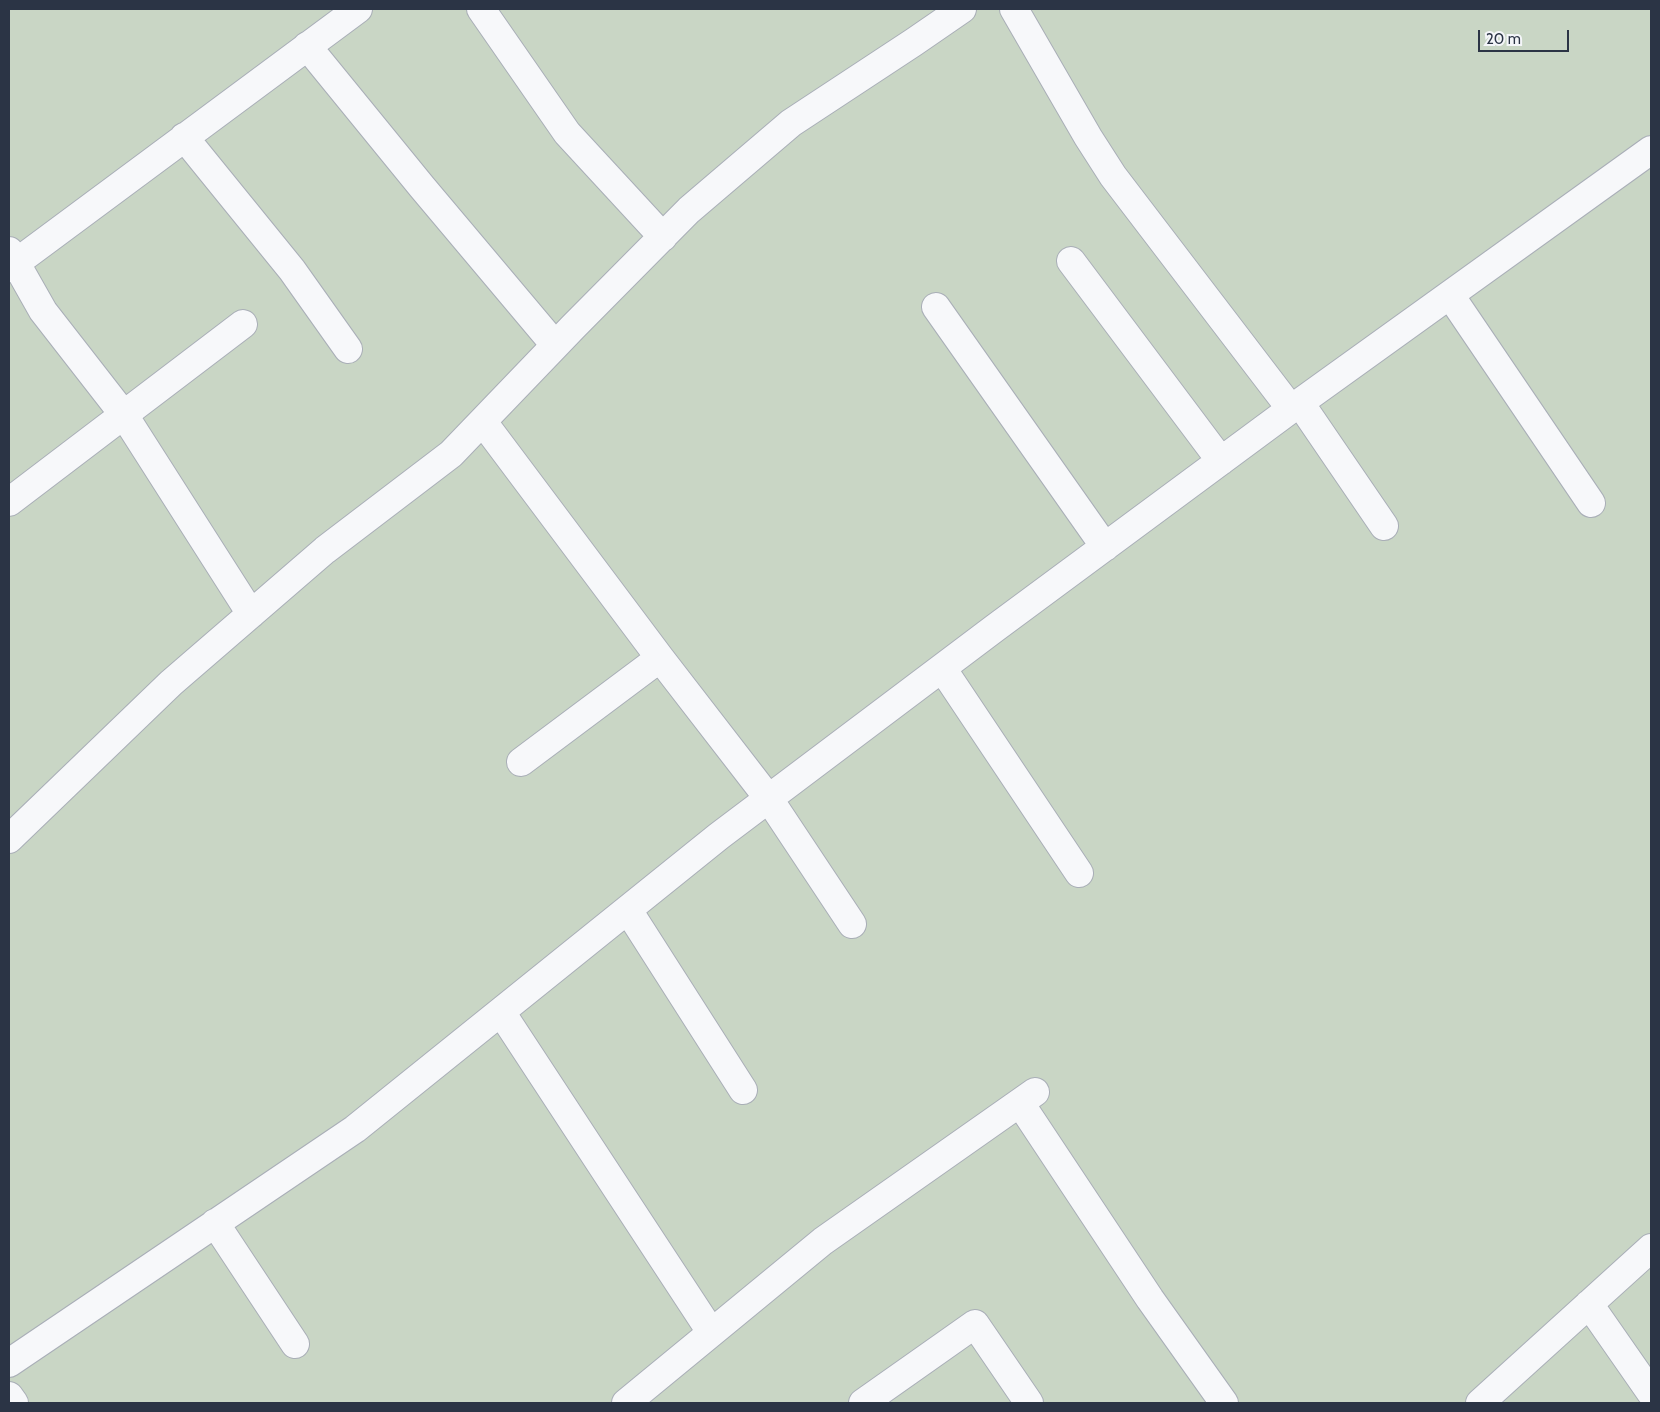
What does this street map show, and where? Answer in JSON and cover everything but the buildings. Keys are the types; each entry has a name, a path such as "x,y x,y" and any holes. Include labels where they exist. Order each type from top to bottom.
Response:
{"street":[{"path":"251,614 124,415 43,311 11,260 184,137 358,9"},
{"path":"482,9 567,134 663,236"},
{"path":"9,839 171,683 325,550 452,454 689,210 790,123 962,9"},
{"path":"1014,9 1088,137 1113,176 1296,406 1384,526"},
{"path":"307,46 556,345"},
{"path":"184,137 292,270 348,350"},
{"path":"9,1362 355,1129 719,836 1221,461 1651,150"},
{"path":"1071,260 1221,461"},
{"path":"1450,294 1591,503"},
{"path":"936,307 1105,547"},
{"path":"9,502 243,324"},
{"path":"483,422 660,658 769,799 852,924"},
{"path":"521,762 660,658"},
{"path":"942,668 1079,873"},
{"path":"628,910 743,1090"},
{"path":"501,1012 710,1332"},
{"path":"626,1403 823,1241 1027,1097 1150,1299 1224,1403"},
{"path":"215,1223 295,1344"},
{"path":"1480,1403 1651,1248"},
{"path":"1590,1304 1651,1393"},
{"path":"863,1403 974,1324 1029,1403"},
{"path":"9,1396 14,1403"}],"green space":[{"path":"9,9 1651,9 1651,1403 9,1403"}]}
